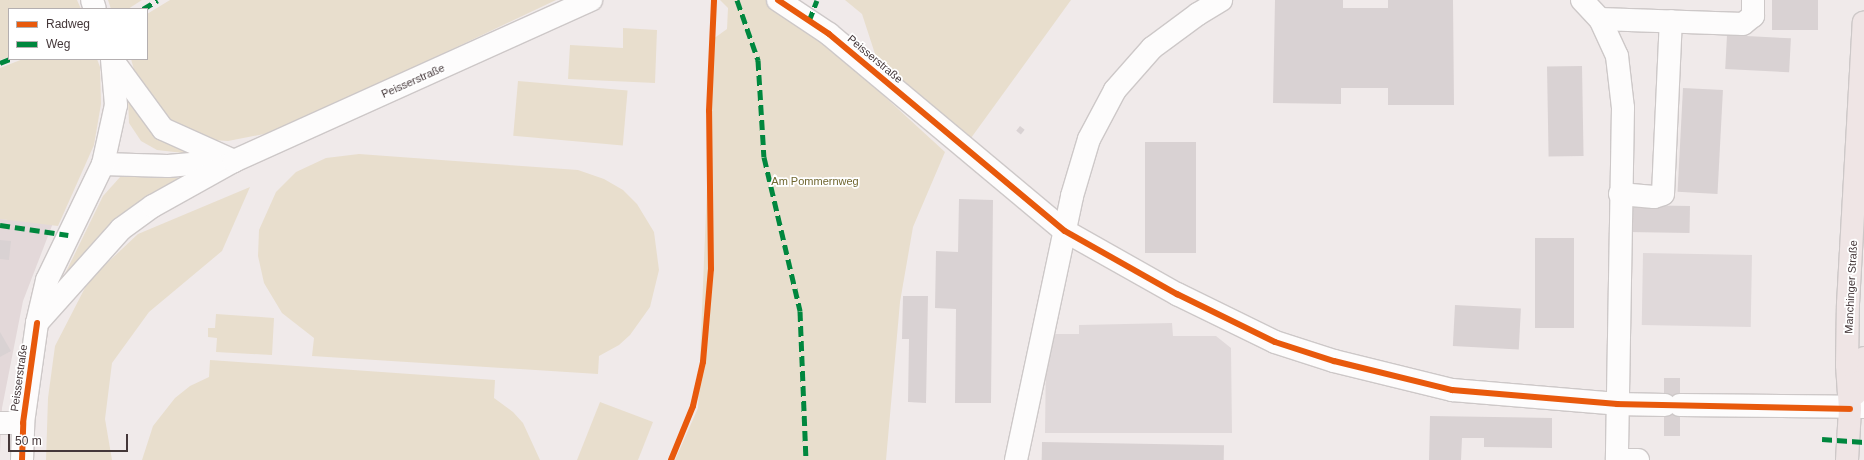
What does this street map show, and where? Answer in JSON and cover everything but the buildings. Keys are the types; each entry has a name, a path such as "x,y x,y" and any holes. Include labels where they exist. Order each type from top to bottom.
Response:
{"main road":[{"name":"Manchinger Straße","path":"1857,408 1847,365 1848,304 1864,22"},
{"name":"Manchinger Straße","path":"1847,460 1857,408 1864,358"}],"street":[{"name":"Peisserstraße","path":"37,323 121,228 153,206 234,161 591,0"},
{"name":"Peisserstraße","path":"778,0 829,34 1065,231 1177,294 1275,342 1334,361 1452,390 1617,404 1857,408"},
{"path":"1016,460 1072,196 1089,139 1115,90 1152,48 1198,14 1221,0"},
{"path":"1582,0 1600,19 1617,56 1623,108 1620,194 1617,460 1638,460"},
{"path":"1600,19 1743,24 1752,16 1753,0"},
{"path":"1620,194 1654,197 1663,194 1671,21"},
{"name":"Peisserstraße","path":"22,460 23,423 37,323 47,280 103,164 116,105 112,60"},
{"name":"Peisserstraße","path":"113,60 163,129 234,161"},
{"name":"Peisserstraße","path":"103,164 168,166 234,161"},
{"path":"0,423 23,423"}],"shaded area":[{"path":"0,219 53,223 23,301 2,408 0,453"},
{"path":"1643,253 1752,255 1751,327 1642,325"},
{"path":"1172,323 1173,336 1216,336 1231,348 1232,433 1045,433 1046,357 1049,334 1079,334 1079,325"}],"green space":[{"path":"0,0 77,0 81,8 8,8 8,57 0,60"},
{"path":"108,0 142,0 130,8 111,8"},
{"path":"170,0 556,0 280,131 228,141 198,139 163,116 136,77 131,60 148,60 148,13"},
{"name":"Am Pommernweg","path":"720,0 767,0 823,40 945,152 913,227 900,302 886,460 675,460 698,408 713,39 727,29 728,8"},
{"path":"845,0 1071,0 971,138 877,60 862,14"},
{"path":"623,28 657,30 655,83 568,79 570,45 623,48"},
{"path":"20,60 97,60 100,67 101,104 94,145 58,226 0,219 0,68"},
{"path":"518,81 628,91 623,145 513,136"},
{"path":"128,99 192,154 157,150 141,141 129,123"},
{"path":"359,154 578,170 604,179 623,190 637,204 654,232 659,270 650,307 630,335 619,345 599,356 598,374 312,356 314,338 282,313 264,283 258,256 259,230 276,192 296,172 326,158"},
{"path":"151,173 174,176 178,179 63,278 103,196 121,176"},
{"path":"250,187 222,251 149,312 112,363 105,419 112,460 46,460 48,398 55,346 89,280 138,234"},
{"path":"216,314 274,318 272,355 216,352 217,338 208,337 208,328 215,328"},
{"path":"210,360 495,380 494,398 513,412 523,423 540,460 142,460 153,426 175,398 190,386 209,377"},
{"path":"600,402 653,422 638,460 577,460"}],"marked path":[{"path":"145,8 158,0"},
{"path":"737,0 758,60 764,157 800,311 806,460"},
{"path":"809,21 817,0"},
{"path":"0,63 8,60"},
{"path":"0,225 68,235"},
{"path":"1822,439 1864,442"}],"cycle path":[{"path":"671,460 693,406 703,362 711,269 709,111 714,0"},
{"path":"778,0 829,34 1065,231 1177,294 1275,342 1334,361 1452,390 1617,404 1850,409"},
{"path":"22,460 23,423 37,323"}]}
